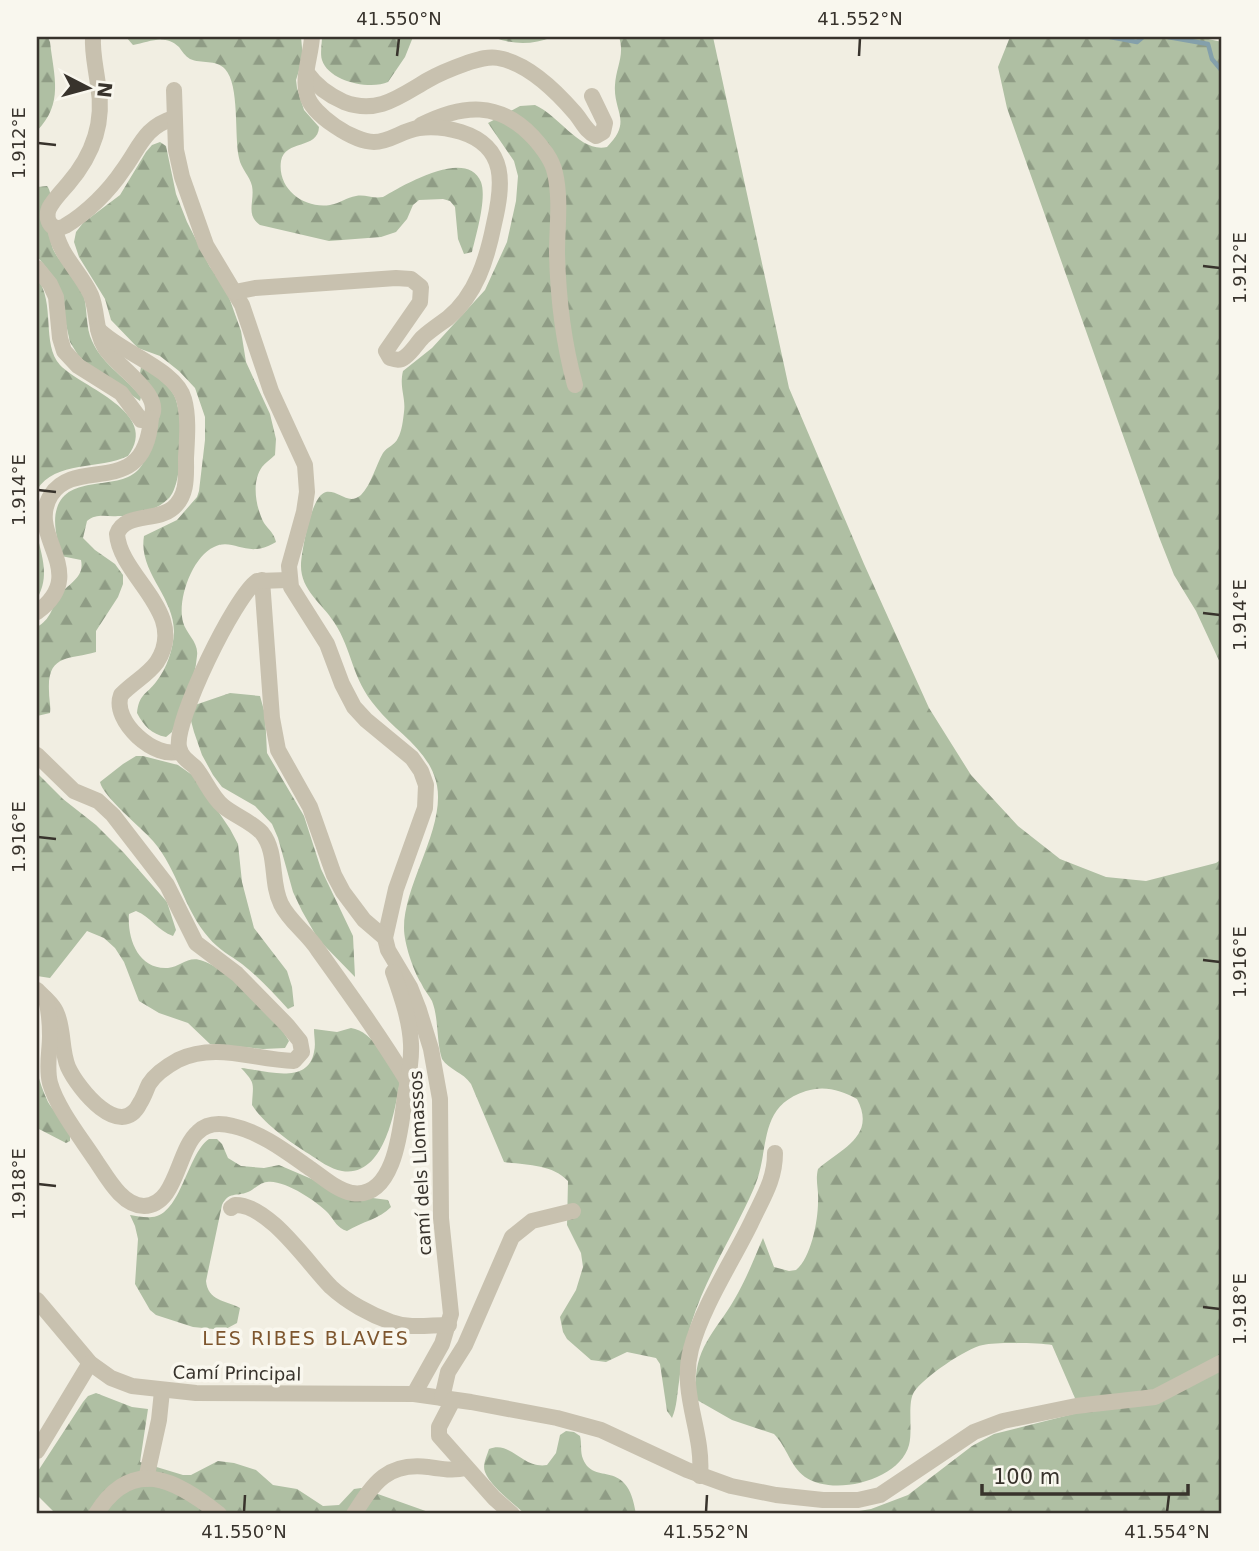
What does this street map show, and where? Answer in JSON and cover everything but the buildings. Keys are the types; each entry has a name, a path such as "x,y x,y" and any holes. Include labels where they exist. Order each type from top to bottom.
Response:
{"street":[{"path":"37,612 53,598 58,585 58,564 46,527 49,498 65,483 116,471 135,461 145,446 154,410 149,394 112,358 102,343 91,296 62,250 55,228 48,220 48,209 86,161 97,133 100,97 92,48 93,37"},
{"path":"312,37 306,93 310,103 346,133 360,140 375,142 387,140 439,117 466,110 491,110 508,116 520,125 549,158 556,184 560,317 575,385"},
{"path":"307,73 321,89 331,95 350,104 369,107 394,101 460,65 498,58 526,70 542,82 573,111 590,133 596,136 603,132 605,123 592,96"},
{"path":"41,994 50,1034 48,1070 53,1091 110,1182 126,1199 139,1205 149,1205 162,1198 169,1189 183,1153 196,1133 218,1124 233,1126 260,1137 341,1189 356,1193 372,1190 384,1177 396,1152 411,1063 410,1033 386,944 396,889 425,808 427,793 424,778 412,758 354,707 344,689 327,644 289,580 289,560 304,512 307,492 306,465 271,391 246,315 206,245 182,177 176,150 174,90"},
{"path":"55,228 69,223 108,189 149,131 159,123 174,118"},
{"path":"235,292 256,288 411,279 421,287 420,302 386,351 394,360 407,356 459,307 471,292 487,253 500,187 499,168 493,152 474,137 447,129 413,129"},
{"path":"37,268 50,284 56,297 64,351 78,366 121,393 141,420 151,418"},
{"path":"98,329 120,347 170,377 185,400 186,483 182,496 169,511 127,522 120,527 117,534 126,560 155,601 164,631 158,660 121,695 120,713 131,729 156,749 170,754 180,751"},
{"path":"289,580 262,580 254,583 244,596 212,652 181,722 178,737 180,751 197,770 220,804 257,828 267,841 283,908 349,991 408,1082"},
{"name":"camí dels Llomassos","path":"262,580 272,718 278,750 306,799 343,892 386,944 413,996 435,1066 440,1099 441,1218 451,1302 449,1325 442,1344 414,1394"},
{"path":"37,755 74,791 98,801 113,815 167,885 196,943 237,974 275,1012 295,1034 302,1046 302,1052 294,1061 215,1051 192,1054 159,1073 150,1082 134,1114 120,1118 103,1110 75,1078 66,1060 58,1015 41,994"},
{"path":"700,1476 700,1457 687,1381 691,1348 707,1308 771,1184 775,1153"},
{"path":"231,1208 235,1205 246,1207 278,1228 330,1286 378,1317 398,1325 413,1327 449,1325"},
{"path":"512,1514 439,1437 447,1399 448,1372 465,1345 512,1237 532,1222 573,1211"},
{"name":"Camí Principal","path":"37,1300 90,1363 121,1383 162,1391 414,1394 471,1402 557,1418 601,1430 700,1476 750,1490 798,1498 874,1498 960,1441 989,1426 1033,1413 1156,1397 1222,1362"},
{"path":"37,1451 90,1363"},
{"path":"146,1479 159,1420 162,1391"},
{"path":"354,1514 378,1480 396,1469 408,1466 444,1470 467,1468"},
{"path":"96,1514 119,1486 146,1479 182,1489 219,1514"}],"green space":[{"path":"37,37 48,37 50,42 55,89 51,110 37,131"},
{"path":"126,37 301,37 303,58 296,80 297,88 304,110 319,127 313,139 284,154 281,171 288,188 294,195 311,204 330,205 356,196 383,197 419,178 449,168 474,172 481,182 483,197 472,252 464,254 458,239 455,207 450,201 443,199 419,200 396,232 381,237 329,241 260,225 253,217 252,186 239,158 235,98 230,77 225,69 217,64 190,59 168,40 133,45"},
{"path":"322,37 413,37 405,57 388,82 372,85 341,79 326,68 321,58"},
{"path":"493,37 552,37 522,43"},
{"path":"619,37 713,37 789,388 929,708 971,775 1018,826 1060,859 1106,877 1146,881 1216,863 1222,859 1222,1514 841,1514 871,1509 908,1495 972,1446 994,1434 1081,1412 1052,1345 983,1345 946,1364 914,1392 909,1445 903,1457 893,1468 880,1476 848,1485 817,1483 805,1477 774,1434 732,1420 697,1400 697,1367 701,1354 738,1293 763,1238 774,1267 796,1270 806,1257 817,1219 818,1169 853,1141 862,1123 862,1112 857,1099 832,1089 813,1089 790,1098 772,1119 754,1188 697,1306 684,1353 672,1418 667,1411 660,1364 656,1358 627,1352 606,1362 591,1360 567,1339 560,1317 576,1290 583,1267 581,1253 567,1225 568,1181 547,1168 504,1162 471,1084 442,1059 432,1001 412,964 404,928 411,890 437,811 438,793 434,775 423,755 383,715 362,686 340,633 304,581 301,564 303,547 312,512 321,495 331,492 352,499 365,491 383,453 395,442 400,432 404,407 403,371 432,348 485,290 507,242 516,201 518,176 514,161 488,123 520,106 535,105 588,145 607,147 615,138 620,123 615,94 621,50"},
{"path":"1010,37 1199,37 1222,42 1222,667 1196,611 1174,575 1159,537 1007,108 998,67"},
{"path":"160,142 166,146 176,194 187,222 210,267 225,286 241,331 246,362 270,414 276,439 275,455 262,467 256,487 261,517 276,542 257,549 228,545 214,547 206,552 193,569 184,591 182,613 183,622 196,646 196,666 184,704 172,732 166,737 149,729 137,713 141,698 160,677 166,665 174,632 168,607 146,561 144,536 177,520 197,497 205,440 205,417 195,388 179,371 160,356 138,348 111,320 105,299 79,257 74,242 76,232 83,223 120,195 146,152 152,145"},
{"path":"47,186 51,198 50,233 53,249 81,288 94,346 141,397 140,401 86,363 70,342 56,280 37,256 37,187"},
{"path":"37,278 46,299 54,356 71,374 100,392 127,414 134,426 135,440 128,456 55,474 45,480 37,490"},
{"path":"141,367 167,386 177,404 181,449 177,480 168,499 151,510 131,515 98,516 87,521 83,538 115,564 123,575 123,584 118,597 96,631 96,652 62,660 56,664 49,679 50,713 37,716 37,627 48,617 59,596 78,576 82,566 81,560 61,556 55,526 57,508 63,497 71,491 128,477 142,465 153,440 157,420 154,403 140,373"},
{"path":"37,534 44,575 37,599"},
{"path":"230,693 260,696 265,714 267,753 304,816 321,869 353,936 355,977 318,939 302,911 293,892 272,824 255,806 222,787 202,755 190,717 195,705"},
{"path":"136,756 178,765 195,777 230,829 238,844 242,882 254,928 287,971 294,1006 288,1009 255,975 209,938 193,915 162,852 103,788 100,782"},
{"path":"37,773 63,799 96,825 167,902 176,930 173,936 136,911 129,914 130,933 136,951 142,958 158,967 173,967 193,959 213,966 238,984 274,1020 289,1041 285,1048 263,1049 210,1044 188,1023 159,1013 139,1001 124,962 115,948 104,938 87,931 50,978 37,976"},
{"path":"351,1028 367,1035 400,1081 391,1125 377,1154 368,1164 356,1170 342,1171 329,1167 263,1119 252,1105 253,1084 241,1068 294,1073 310,1063 315,1049 314,1029 337,1032"},
{"path":"37,1069 48,1102 69,1129 70,1141 66,1143 37,1128"},
{"path":"209,1139 217,1139 228,1158 241,1166 264,1168 279,1165 365,1197 388,1200 391,1207 381,1215 347,1231 338,1226 316,1203 282,1184 264,1183 248,1192 230,1196 222,1205 206,1281 210,1293 240,1308 237,1323 224,1330 193,1327 156,1315 150,1310 135,1284 138,1239 130,1215 152,1217 162,1214 177,1195 195,1157"},
{"path":"96,1393 132,1407 148,1409 140,1462 183,1475 191,1475 218,1461 234,1463 256,1470 273,1485 297,1489 323,1506 339,1505 354,1489 361,1488 434,1514 56,1514 37,1495 38,1471 83,1402"},
{"path":"566,1431 580,1436 582,1456 588,1467 619,1478 626,1485 636,1514 525,1514 488,1478 484,1466 489,1449 504,1448 530,1463 547,1465 556,1453 560,1435"}],"waterway":[{"path":"1110,37 1137,42 1143,37"},
{"path":"1168,37 1208,44 1212,59 1222,71"}],"district":[{"name":"LES RIBES BLAVES","path":"306,1338"}]}
